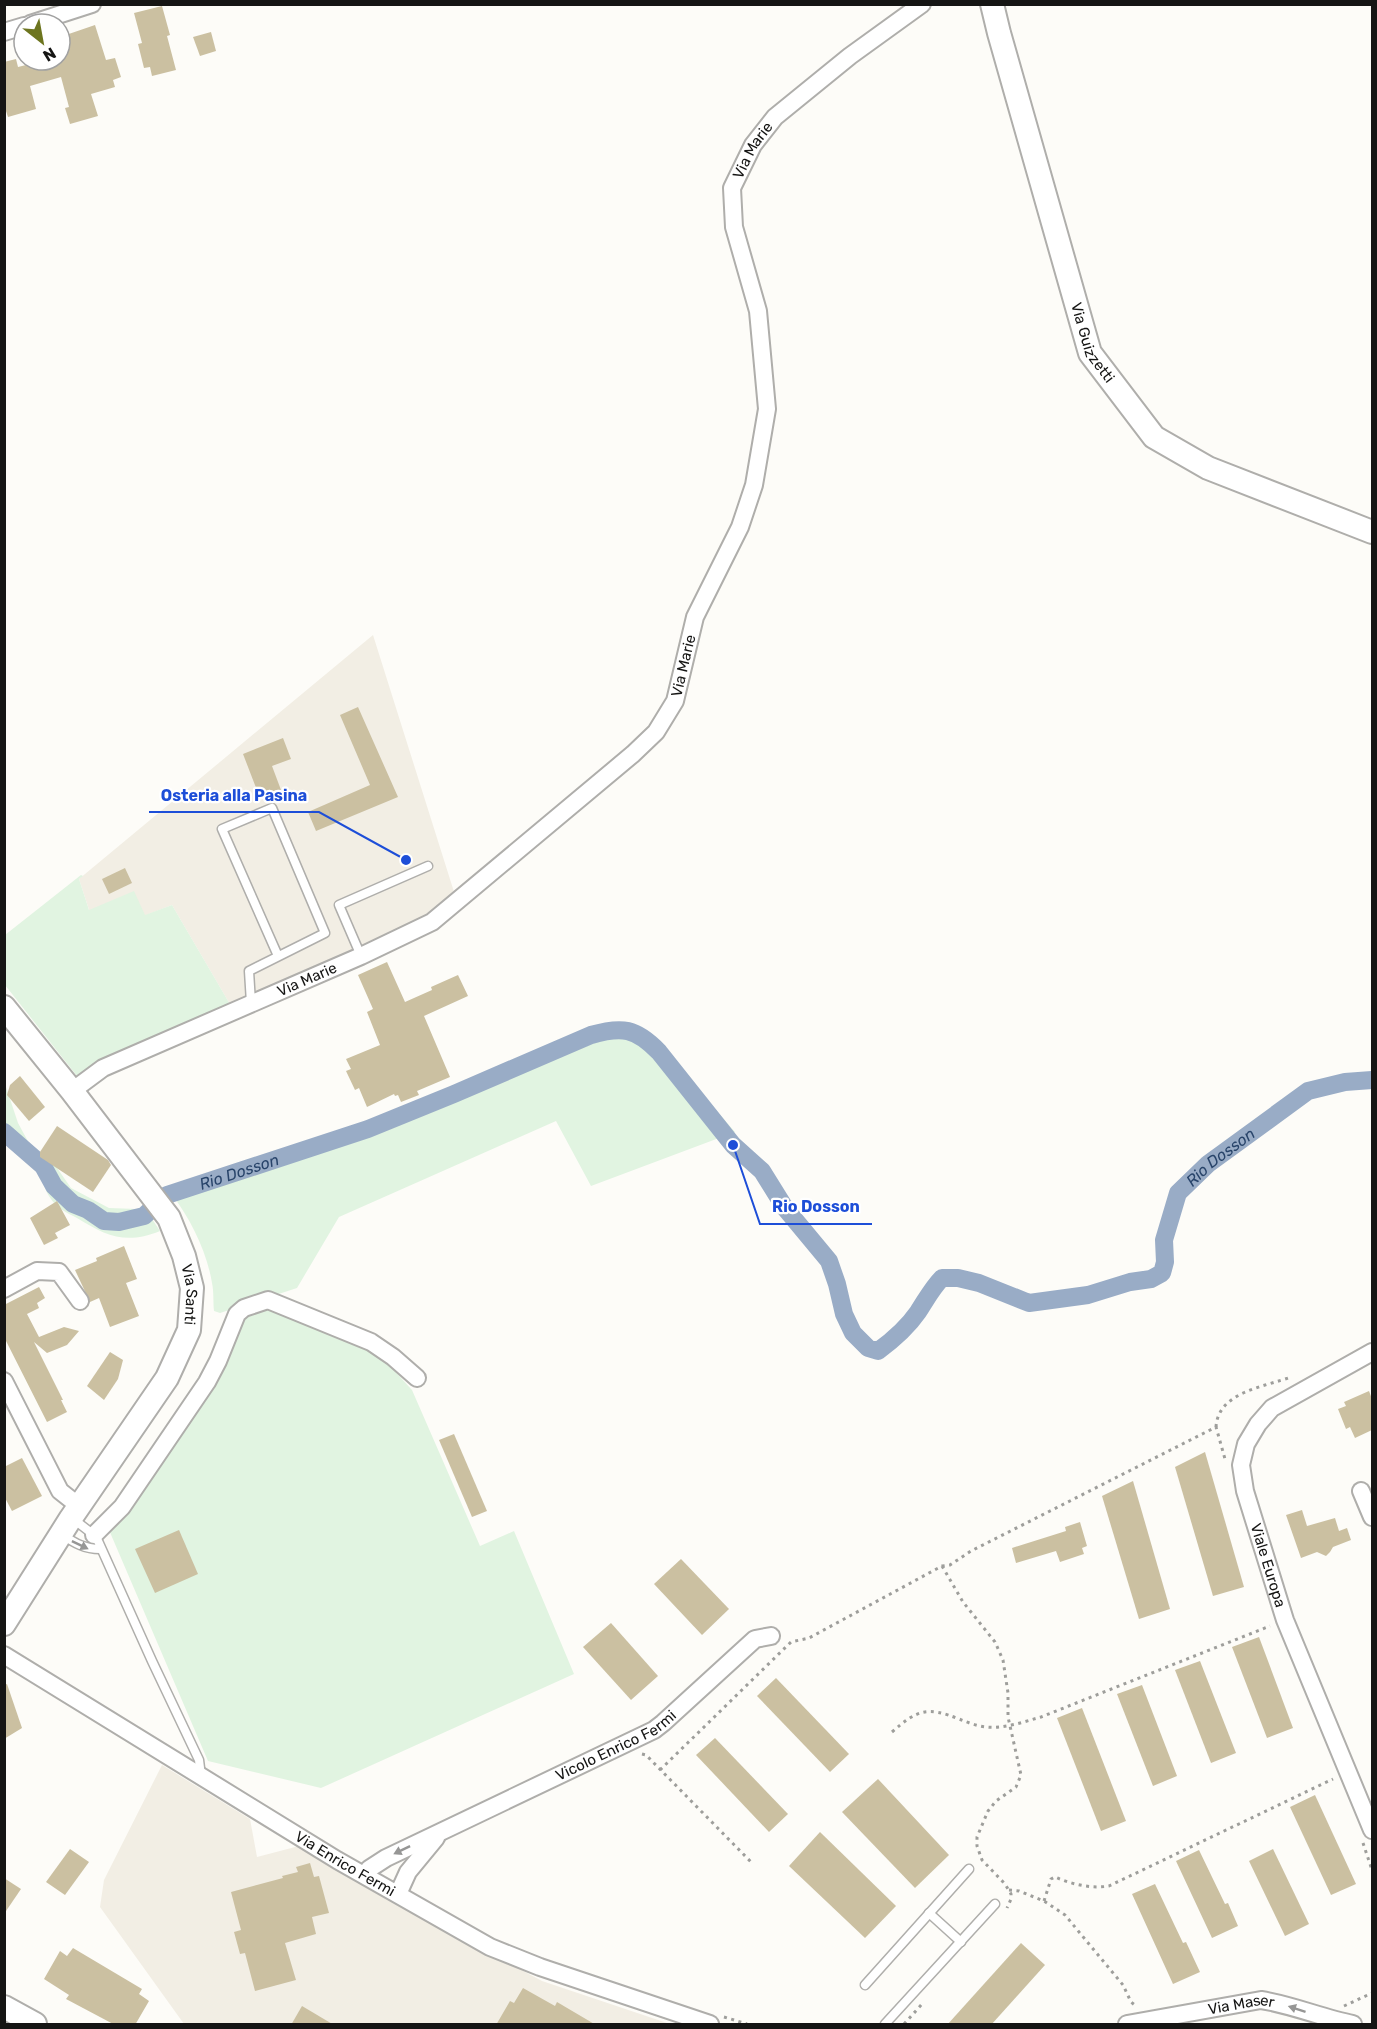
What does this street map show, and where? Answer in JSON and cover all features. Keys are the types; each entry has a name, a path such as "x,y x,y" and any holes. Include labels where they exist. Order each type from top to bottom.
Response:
{"street":[{"path":"67,12 92,4"},
{"name":"Via Marie","path":"72,1091 103,1068 251,1002 361,957 432,922 633,754 656,732 675,701 695,617 740,527 751,496 767,410 758,311 734,227 732,188 753,145 775,117 850,56 922,4"},
{"name":"Via Guizzetti","path":"992,4 1090,353 1107,377 1155,437 1172,448 1208,468 1372,532"},
{"name":"Via Santi","path":"4,1007 72,1091 169,1218 184,1257 192,1288 189,1330 167,1378 71,1519 4,1624"},
{"path":"4,1289 37,1271 59,1272 80,1301"},
{"path":"97,1542 207,1382 218,1361 233,1321 244,1308 268,1300 371,1342 417,1378"},
{"name":"Viale Europa","path":"1367,1834 1349,1773 1285,1620 1245,1491 1241,1465 1246,1444 1258,1424 1272,1408 1372,1352"},
{"path":"4,1381 49,1465 71,1519"},
{"path":"1361,1491 1372,1517"},
{"name":"Vicolo Enrico Fermi","path":"366,1876 369,1869 386,1858 654,1730 755,1639 771,1636"},
{"name":"Via Enrico Fermi","path":"4,1655 337,1860 490,1947 530,1963 712,2019"},
{"name":"Vicolo Enrico Fermi","path":"398,1894 408,1872 423,1851 442,1831"},
{"name":"Via Maser","path":"1127,2025 1148,2017 1261,2000 1353,2025"},
{"path":"4,2007 35,2025"}],"lane":[{"path":"251,1002 249,971 325,933 272,808 222,829 278,956"},
{"path":"361,957 339,904 428,866"},
{"path":"71,1519 80,1547 89,1549 97,1542"},
{"path":"71,1519 97,1542 199,1760 201,1776"},
{"path":"865,1985 969,1869"},
{"path":"885,2025 995,1904"},
{"path":"929,1913 961,1942"}],"path":[{"path":"1225,1460 1216,1427 1216,1416 1222,1408 1241,1394 1295,1376"},
{"path":"660,1770 791,1642 808,1638 942,1566 950,1565 970,1551 1216,1427"},
{"path":"942,1566 963,1602 1000,1651 1008,1693 1009,1725 1021,1774 1016,1787 996,1801 988,1811 976,1846 986,1866 1009,1890 1010,1905 1002,1913"},
{"path":"892,1732 907,1719 924,1711 943,1712 984,1727 1009,1725 1041,1718 1285,1620"},
{"path":"640,1754 646,1755 753,1864"},
{"path":"1044,1901 1051,1879 1055,1876 1077,1884 1095,1887 1109,1886 1349,1773"},
{"path":"1367,1834 1372,1870"},
{"path":"1009,1890 1019,1891 1044,1901 1065,1915 1123,1986 1131,2002 1148,2017"},
{"path":"1332,2020 1336,2009 1372,1993"},
{"path":"904,2025 927,1999"},
{"path":"712,2019 747,2025"}],"shaded area":[{"path":"373,635 455,895 431,916 231,1006 172,905 97,934 79,879"},
{"path":"162,1765 250,1819 257,1857 299,1846 367,1887 542,1981 670,2024 184,2024 100,1907 104,1880"}],"green space":[{"path":"81,875 83,876 79,879 89,910 134,891 145,915 172,905 231,1006 77,1076 5,985 5,935"},
{"path":"617,1022 651,1035 735,1132 591,1186 556,1121 339,1217 297,1288 220,1313 214,1311 213,1286 202,1248 186,1215 173,1196 326,1135 372,1121 459,1087 535,1052"},
{"path":"4,1077 18,1123 30,1145 55,1165 71,1188 109,1208 144,1207 160,1231 126,1238 107,1234 56,1205 48,1195 37,1169 5,1143"},
{"path":"269,1302 380,1355 412,1390 480,1546 514,1531 574,1674 321,1788 208,1761 109,1530 243,1314"}],"building":[{"path":"162,6 176,70 152,76 150,67 144,68 138,44 142,43 134,13"},
{"path":"95,25 106,60 115,58 121,77 113,80 115,87 91,94 98,116 70,124 65,108 69,107 61,77 30,86 36,109 8,117 4,105 4,62 12,60 12,72 72,72 72,33"},
{"path":"211,32 216,51 200,56 193,37"},
{"path":"358,707 398,797 316,831 308,812 370,785 340,715"},
{"path":"283,738 291,759 272,766 281,790 260,798 243,754"},
{"path":"125,868 132,883 109,894 102,879"},
{"path":"387,962 405,1002 458,975 468,996 424,1016 450,1077 417,1091 419,1095 401,1102 398,1095 394,1094 367,1107 359,1088 355,1090 346,1071 351,1069 346,1059 380,1045 367,1012 373,1009 358,975"},
{"path":"20,1076 45,1107 29,1121 7,1095 10,1085"},
{"path":"57,1126 108,1160 111,1165 93,1192 40,1157 40,1152"},
{"path":"57,1201 70,1225 55,1233 58,1238 44,1245 30,1218"},
{"path":"124,1246 137,1279 126,1283 139,1316 110,1327 99,1298 90,1302 75,1270"},
{"path":"39,1287 45,1298 37,1303 39,1308 27,1314 39,1337 64,1327 79,1331 67,1345 47,1353 34,1342 67,1412 47,1422 4,1337 4,1305"},
{"path":"110,1352 123,1360 118,1379 104,1400 87,1386"},
{"path":"1369,1391 1372,1399 1372,1430 1355,1438 1350,1427 1346,1429 1338,1409 1346,1406 1344,1402"},
{"path":"454,1434 487,1511 472,1517 439,1440"},
{"path":"1205,1452 1244,1587 1213,1596 1175,1467"},
{"path":"22,1458 42,1496 12,1511 4,1496 4,1467"},
{"path":"1133,1481 1170,1609 1139,1619 1102,1496"},
{"path":"1302,1510 1307,1526 1335,1518 1339,1531 1347,1528 1351,1540 1333,1547 1326,1556 1317,1552 1301,1558 1286,1515"},
{"path":"1080,1522 1087,1546 1082,1548 1084,1554 1060,1562 1056,1551 1016,1563 1012,1548 1066,1531 1065,1527"},
{"path":"179,1530 198,1574 155,1593 135,1549"},
{"path":"681,1559 729,1609 702,1635 654,1584"},
{"path":"611,1623 658,1676 631,1700 583,1647"},
{"path":"1259,1637 1293,1728 1267,1738 1232,1647"},
{"path":"1200,1661 1236,1753 1211,1763 1175,1670"},
{"path":"776,1678 849,1754 830,1772 757,1696"},
{"path":"7,1684 22,1728 4,1739 4,1685"},
{"path":"1142,1685 1177,1776 1153,1786 1117,1694"},
{"path":"1082,1708 1126,1821 1101,1831 1057,1718"},
{"path":"715,1738 788,1814 769,1832 696,1755"},
{"path":"878,1779 949,1855 915,1888 842,1812"},
{"path":"1315,1795 1356,1884 1331,1895 1290,1807"},
{"path":"820,1832 896,1906 865,1938 789,1866"},
{"path":"70,1849 89,1862 65,1895 46,1882"},
{"path":"1273,1849 1309,1924 1285,1936 1249,1861"},
{"path":"1199,1850 1238,1926 1212,1938 1176,1861"},
{"path":"310,1863 314,1877 319,1876 329,1913 312,1917 316,1934 285,1943 296,1980 255,1991 245,1953 240,1954 234,1932 241,1930 231,1892 283,1878 282,1876 298,1872 296,1867"},
{"path":"4,1878 21,1889 4,1914"},
{"path":"1155,1884 1183,1943 1186,1942 1200,1972 1173,1984 1132,1894"},
{"path":"1021,1943 1045,1965 991,2025 947,2025"},
{"path":"73,1948 142,1989 139,1994 149,2001 135,2025 115,2025 66,1999 69,1995 44,1979 60,1951 67,1956"},
{"path":"523,1988 555,2006 557,2002 596,2025 496,2025 510,2001 514,2003"},
{"path":"302,2006 334,2025 291,2025"}],"waterway":[{"name":"Rio Dosson","path":"4,1132 43,1166 54,1186 73,1204 88,1210 104,1221 119,1222 144,1216 167,1195 368,1129 591,1035 611,1030 628,1031 643,1038 659,1052 733,1145 762,1171 785,1208 829,1261 844,1314 853,1333 868,1348 878,1351 909,1323 942,1278 958,1278 979,1283 1029,1303 1088,1295 1130,1282 1151,1279 1162,1273 1165,1262 1164,1240 1178,1193 1208,1164 1308,1091 1345,1082 1372,1080"}],"place":[{"name":"Osteria alla Pasina","path":"406,860"},
{"name":"Rio Dosson","path":"733,1145"}]}
